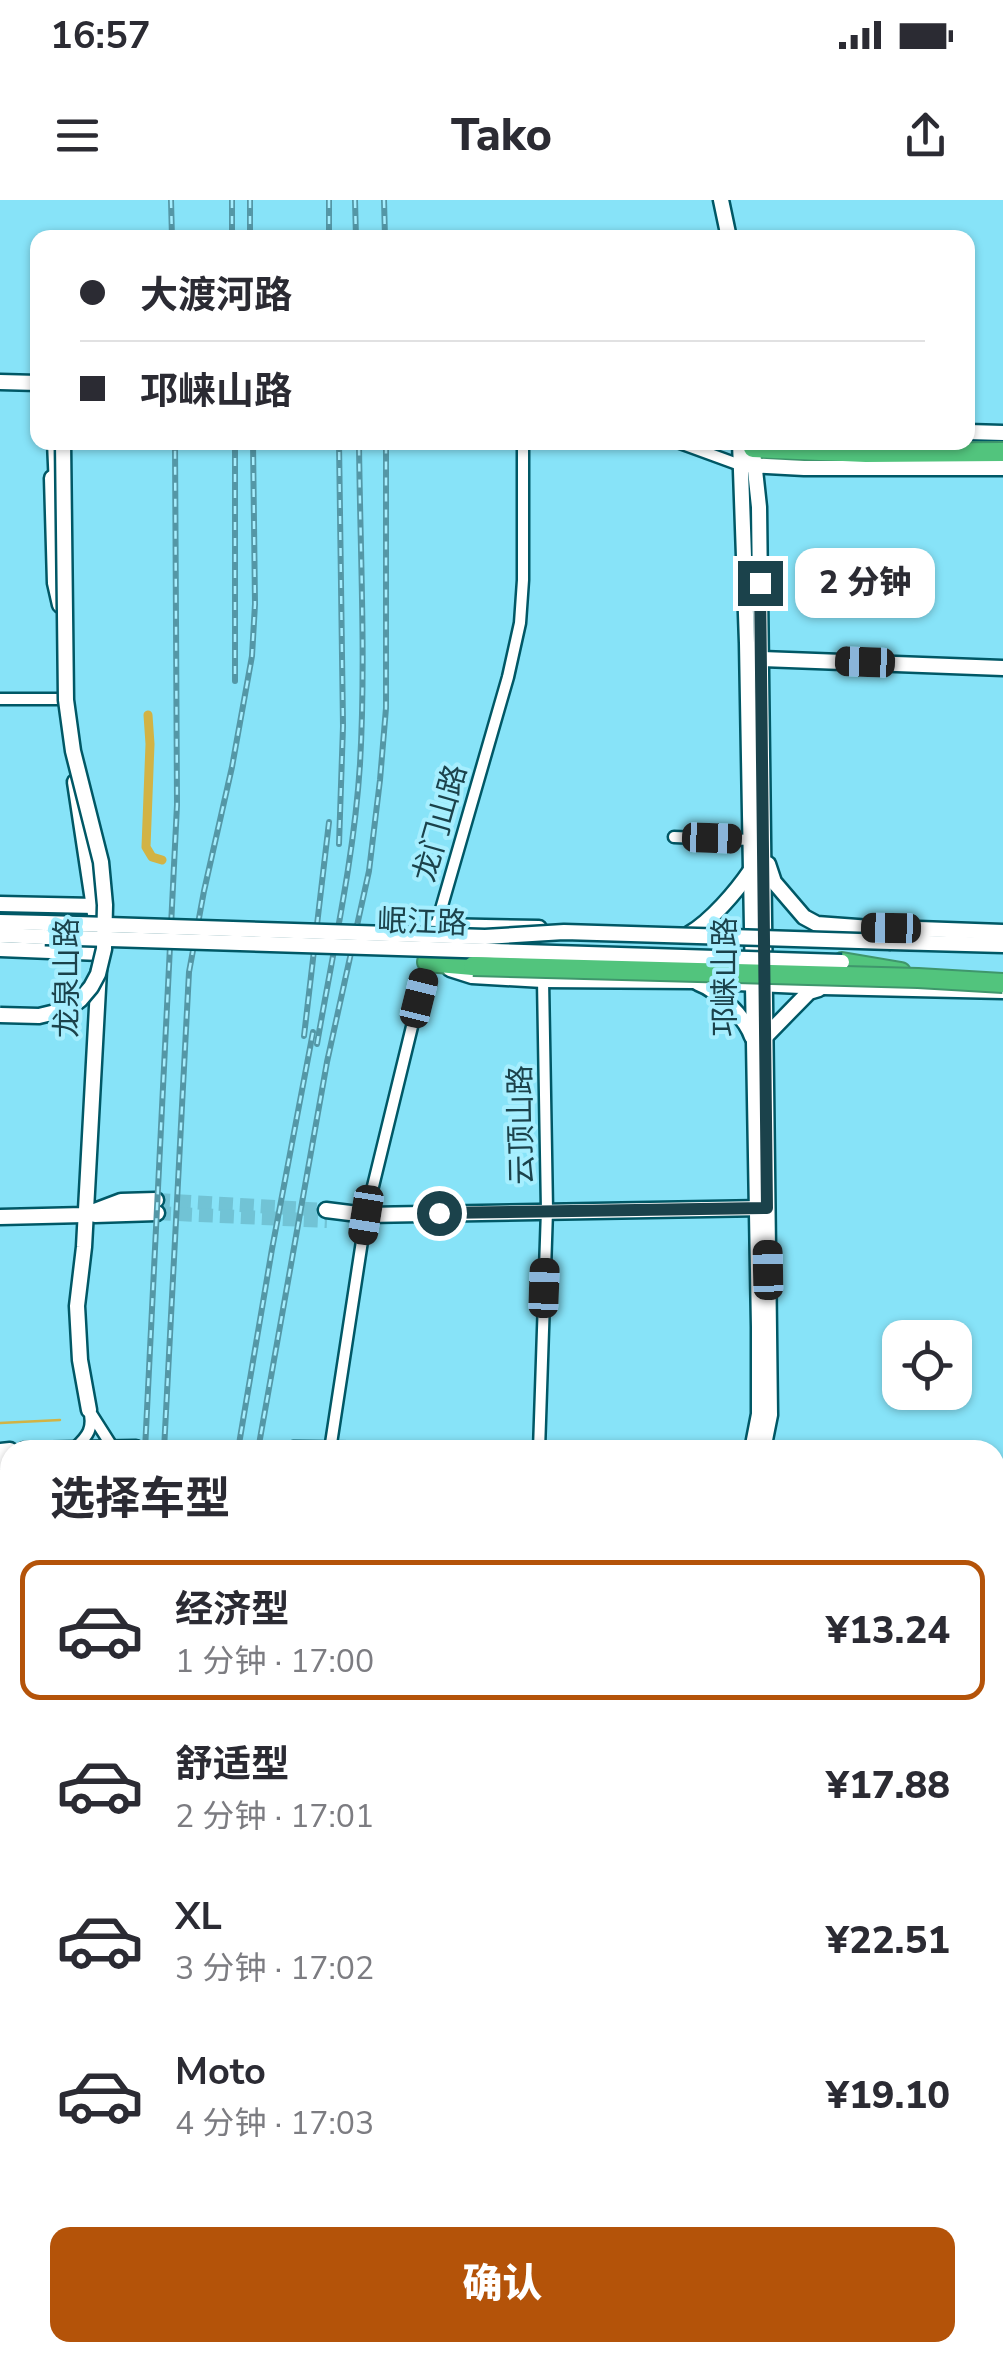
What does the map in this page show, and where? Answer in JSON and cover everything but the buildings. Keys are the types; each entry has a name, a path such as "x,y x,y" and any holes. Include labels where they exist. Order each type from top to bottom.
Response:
{"highway":[{"path":"744,450 1003,452"},
{"path":"428,962 1003,983"},
{"path":"842,962 943,979"}],"street":[{"path":"722,200 728,230"},
{"path":"731,200 737,230"},
{"path":"0,382 30,383"},
{"path":"975,432 1003,433"},
{"path":"53,450 54,582 60,605"},
{"name":"龙泉山路","path":"53,450 62,699 100,952 78,1306 80,1360 92,1425 83,1440"},
{"path":"0,1014 38,1016 68,1009 91,987 104,949 101,862 73,751 66,700 63,450"},
{"name":"龙门山路","path":"331,1440 366,1215 436,926 520,624 523,450"},
{"path":"744,450 804,468 1003,468"},
{"name":"邛崃山路","path":"744,450 759,507 764,849 758,935 759,1414 754,1440"},
{"name":"邛崃山路","path":"744,450 750,840 758,935"},
{"path":"762,659 1003,668"},
{"path":"0,699 62,699"},
{"path":"674,837 750,840"},
{"path":"764,849 774,882 804,917 816,924 1003,945"},
{"path":"689,934 702,926 751,870"},
{"path":"0,904 96,906"},
{"name":"岷江路","path":"0,922 486,938 564,932 891,935"},
{"path":"436,926 855,937 1003,932"},
{"name":"岷江路","path":"0,934 842,962"},
{"path":"0,950 100,952"},
{"path":"428,962 472,976 542,980 1003,992"},
{"name":"云顶山路","path":"539,1440 547,1210 542,980"},
{"path":"693,981 711,988 759,1038 809,992 823,988"},
{"path":"0,1217 84,1215 121,1201 156,1207"},
{"path":"326,1215 761,1208"},
{"name":"邛崃山路","path":"761,1208 770,1416 765,1440"},
{"path":"89,1410 108,1440"}],"waterway":[{"path":"148,715 146,847 152,857 162,860"},
{"path":"0,1423 60,1420"}],"tunnel":[{"path":"156,1200 326,1210"},
{"path":"157,1213 327,1221"}],"railway":[{"path":"171,200 172,230"},
{"path":"232,200 232,230"},
{"path":"250,200 250,230"},
{"path":"329,200 329,230"},
{"path":"355,200 356,230"},
{"path":"384,200 385,230"},
{"path":"145,1440 177,805 175,450"},
{"path":"235,450 235,681"},
{"path":"165,1440 189,972 252,656 253,450"},
{"path":"339,450 343,726 339,844"},
{"path":"317,1044 348,870 360,764 363,644 359,450"},
{"path":"260,1440 327,1062 369,871 386,708 386,450"},
{"path":"304,1036 329,822"},
{"path":"240,1440 313,1032"}],"route":[{"path":"439,1213 767,1208 760,583"}]}
